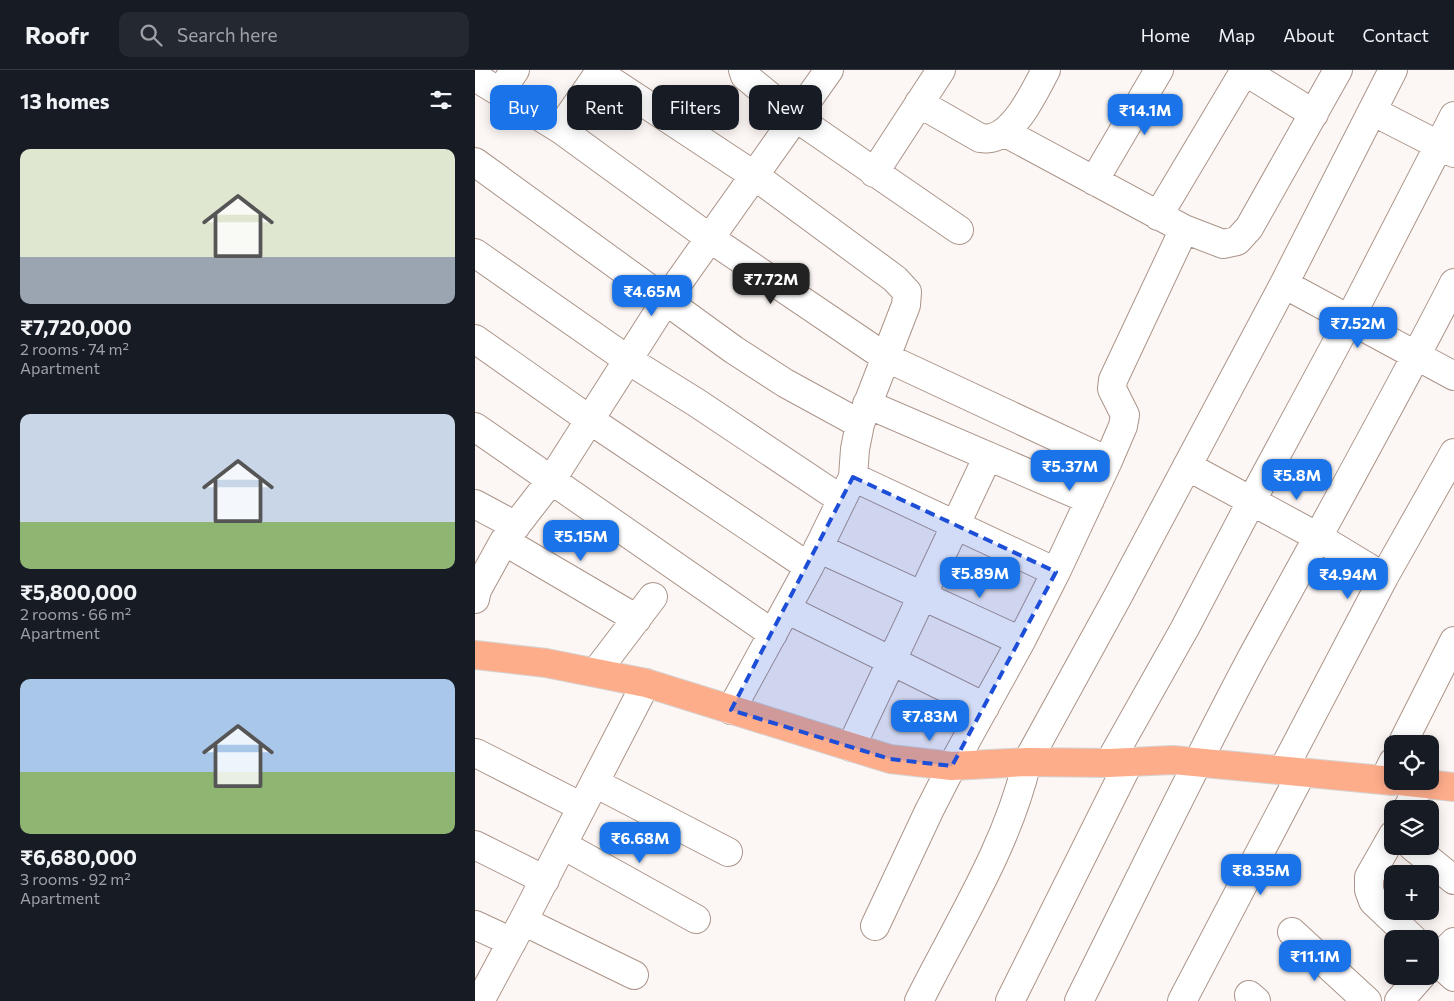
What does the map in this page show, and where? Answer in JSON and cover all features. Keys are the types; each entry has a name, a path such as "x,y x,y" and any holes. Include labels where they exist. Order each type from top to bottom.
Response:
{"main road":[{"path":"475,655 546,663 646,683 890,759 952,766 1027,762 1173,760 1293,771 1384,776"},
{"path":"1439,784 1454,787"}],"street":[{"path":"483,84 515,70"},
{"path":"743,70 745,76 756,85"},
{"path":"818,85 829,70"},
{"path":"874,173 941,70"},
{"path":"919,103 980,138 991,138 1004,132 1016,121 1046,70"},
{"path":"1094,181 1159,70"},
{"path":"1158,216 1244,70 1314,114"},
{"path":"1004,132 1184,230 1223,244 1237,241 1249,228 1338,70"},
{"path":"919,1001 1007,827 1020,791 1027,762 1117,598 1284,284 1393,70"},
{"path":"560,129 600,71 755,176 895,280 907,292 906,305 864,414 847,489 814,558 731,710"},
{"path":"483,84 560,129 711,239 885,357 1108,461"},
{"path":"1372,111 1446,150"},
{"path":"1010,1001 1119,762 1185,628 1349,320 1446,150 1454,116"},
{"path":"476,593 498,543 552,479 666,300 711,239 786,130"},
{"path":"813,130 959,230"},
{"path":"475,162 785,383 864,414 988,456 1090,500"},
{"path":"875,926 952,766 1021,641 1056,572 1108,461 1123,426 1125,415 1112,389 1113,380 1184,230"},
{"path":"475,253 628,360 697,403 847,489 955,525 1056,572"},
{"path":"1079,1001 1198,762 1417,356 1454,283"},
{"path":"1284,284 1454,376"},
{"path":"475,339 590,420 814,558 922,595 1021,641"},
{"path":"475,426 773,634"},
{"path":"1182,1001 1384,578 1454,453"},
{"path":"851,747 988,456"},
{"path":"1187,466 1318,537 1384,578"},
{"path":"475,504 498,543 637,619"},
{"path":"596,672 653,597"},
{"path":"786,609 985,707"},
{"path":"1407,735 1454,641"},
{"path":"480,1001 545,880 646,683"},
{"path":"477,753 582,807"},
{"path":"595,782 729,852"},
{"path":"475,845 545,880"},
{"path":"563,845 696,919"},
{"path":"1384,850 1369,877 1369,890 1373,901 1404,930"},
{"path":"1423,855 1454,880"},
{"path":"475,925 518,931 633,975"},
{"path":"1292,932 1367,1001"},
{"path":"1399,1001 1415,985"}],"highlighted area":[{"path":"853,477 1056,572 952,766 890,759 731,710"}]}
